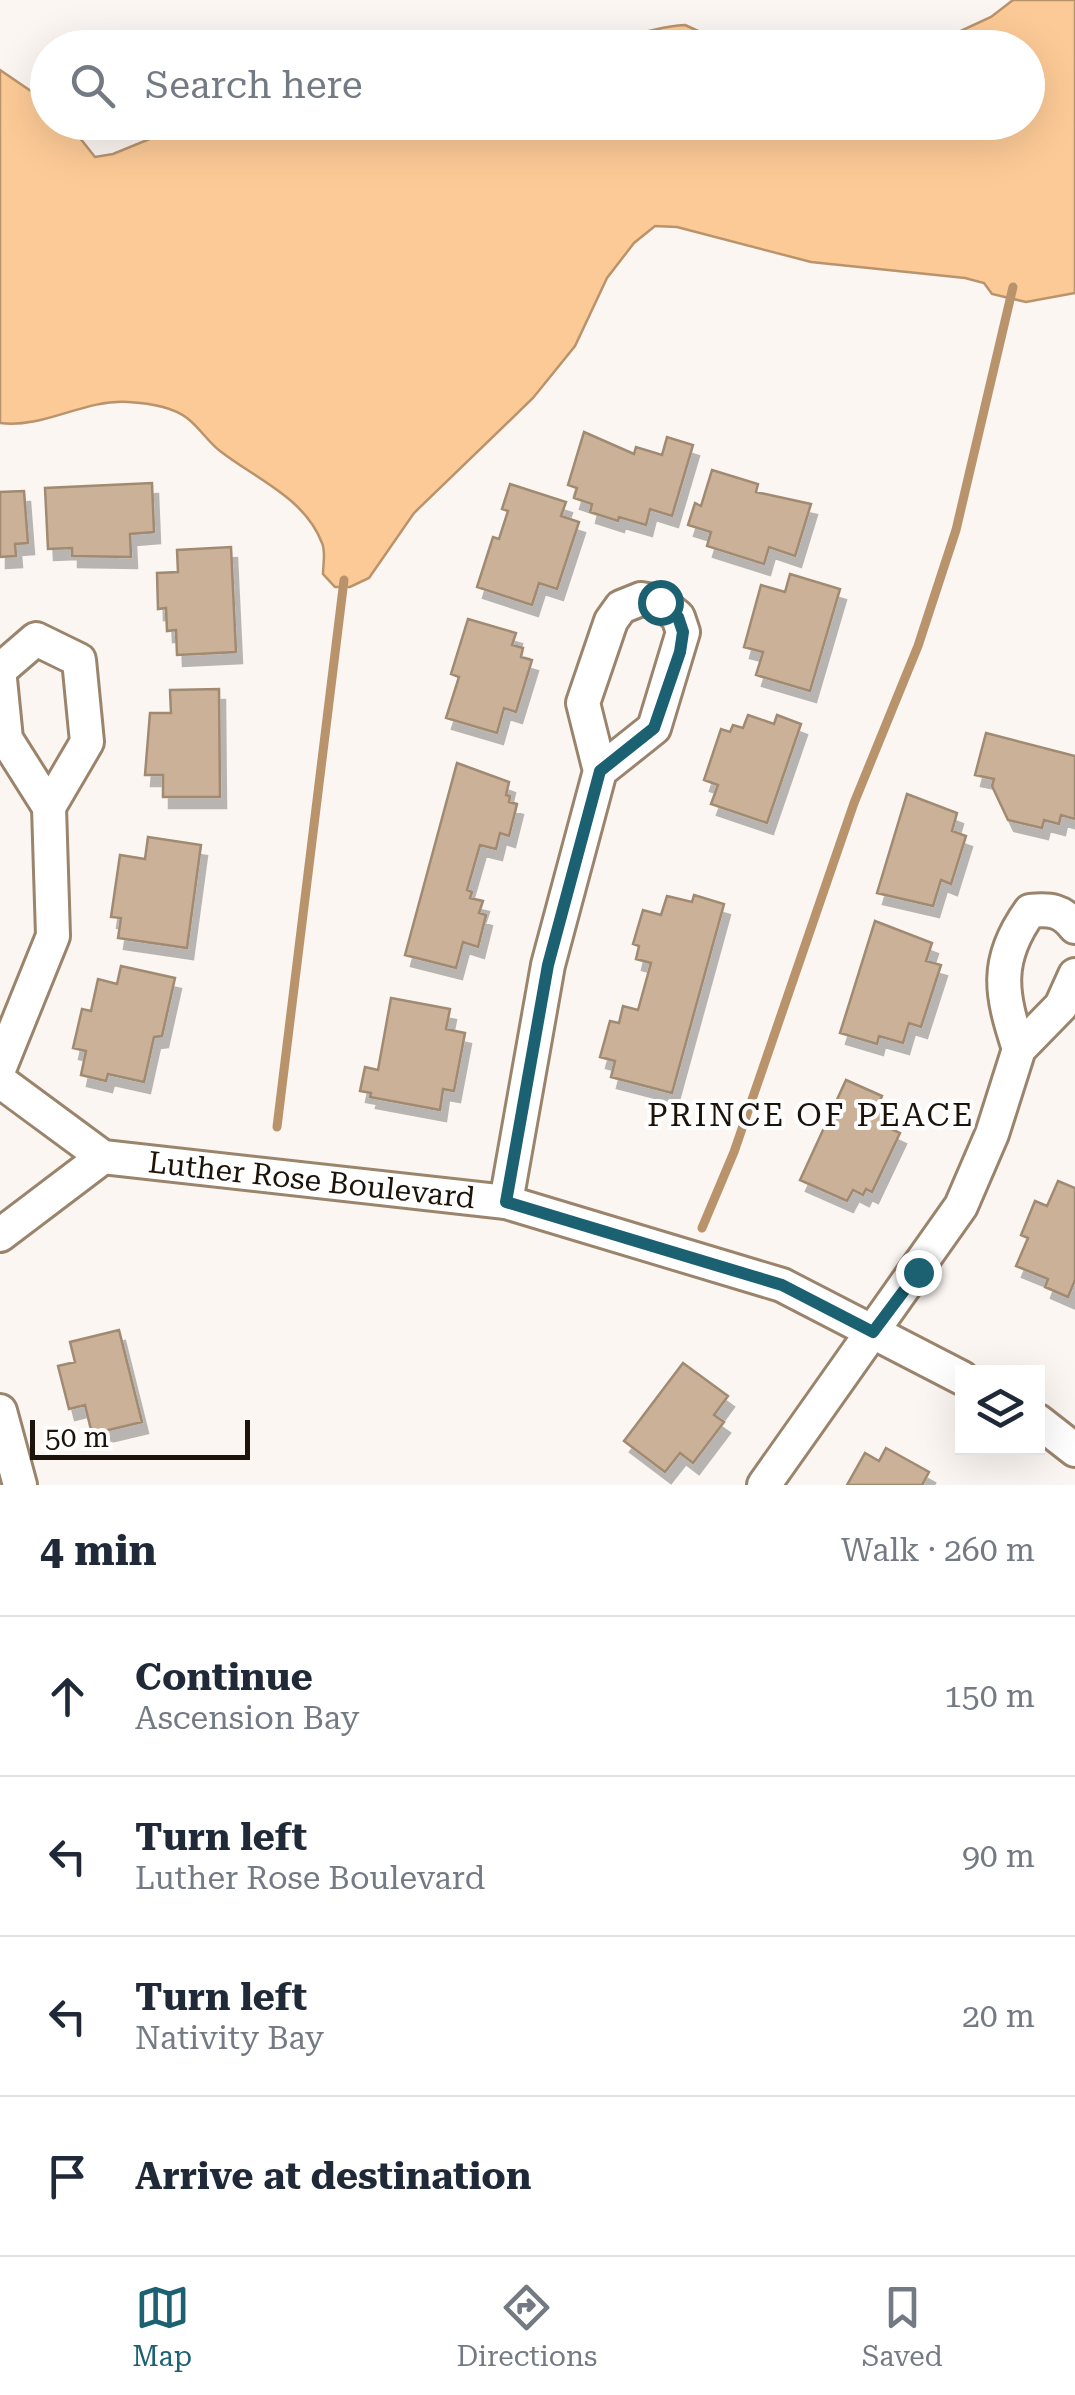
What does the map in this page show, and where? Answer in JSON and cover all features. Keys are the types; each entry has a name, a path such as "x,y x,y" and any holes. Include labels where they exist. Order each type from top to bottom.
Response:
{"street":[{"path":"506,1202 548,965 600,771 583,702 611,621 620,607 641,599 660,602 678,617 683,632 654,728 600,771"},
{"path":"0,670 36,639 79,660 88,742 49,807"},
{"path":"0,679 6,739 49,807 53,936 0,1067"},
{"path":"1019,1049 1002,988 1008,941 1030,911 1048,909 1066,914 1075,927"},
{"path":"764,1485 961,1206 992,1134 1019,1049 1062,1006 1075,975"},
{"name":"Luther Rose Boulevard","path":"0,1082 103,1156 506,1202 782,1285 955,1374"},
{"name":"Luther Rose Boulevard","path":"0,1235 103,1156"},
{"path":"0,1411 20,1485"},
{"path":"1045,1427 1075,1450"}],"shaded area":[{"path":"1013,0 1075,0 1075,293 1026,302 992,294 984,283 965,278 811,262 677,227 655,226 634,243 607,278 575,346 533,398 414,513 369,578 350,587 335,587 323,574 323,547 314,527 292,501 220,451 181,414 143,403 112,402 32,422 0,423 0,70 30,90 30,140 82,140 95,157 147,140 1045,140 1045,30 963,30 991,17"},
{"path":"685,25 696,30 652,30"}],"building":[{"path":"584,432 634,454 636,447 662,455 667,437 693,445 672,516 650,509 646,525 619,517 618,521 590,512 592,504 574,498 577,488 568,485"},
{"path":"712,470 758,484 756,492 811,504 795,556 769,547 764,564 707,546 711,532 688,525 695,503 701,506"},
{"path":"152,483 154,532 130,534 131,557 72,556 72,548 48,549 45,488"},
{"path":"510,484 566,502 561,516 579,522 557,589 539,583 532,605 477,587 493,537 499,539 508,511 502,509"},
{"path":"24,491 28,543 15,544 16,556 0,557 0,492"},
{"path":"231,547 236,652 177,655 176,630 167,631 166,608 158,609 157,573 178,572 177,550"},
{"path":"790,574 840,589 810,691 756,675 763,652 744,647 761,585 785,592"},
{"path":"468,619 516,633 512,645 523,648 521,657 532,660 516,712 504,708 497,733 446,718 459,677 451,674"},
{"path":"219,689 220,797 163,797 163,775 145,775 150,713 171,713 170,690"},
{"path":"748,715 774,724 777,715 801,724 767,823 711,804 718,785 704,780 721,729 730,732 733,725 743,728"},
{"path":"986,733 1075,756 1075,819 1061,815 1059,824 1044,820 1042,828 1008,820 992,786 994,779 975,775"},
{"path":"457,763 509,782 506,795 510,796 509,802 517,804 509,836 500,833 496,849 480,845 467,890 472,892 470,898 483,901 479,913 486,915 478,947 463,942 456,968 405,955"},
{"path":"907,794 957,813 952,831 966,836 951,884 941,880 933,906 877,893"},
{"path":"148,837 201,845 187,948 118,938 121,918 111,917 120,855 145,859"},
{"path":"694,895 724,904 672,1093 611,1077 615,1061 600,1057 610,1021 619,1023 623,1006 638,1010 651,963 636,959 639,946 633,944 643,910 661,915 667,896 692,902"},
{"path":"875,921 932,943 926,961 941,965 921,1027 909,1023 903,1043 879,1036 877,1044 840,1033"},
{"path":"121,966 175,978 162,1036 154,1037 144,1082 108,1074 106,1081 81,1075 86,1051 73,1048 82,1009 91,1011 98,979 117,984"},
{"path":"391,998 450,1009 446,1029 465,1033 454,1091 443,1089 440,1110 370,1097 371,1093 360,1091 365,1067 378,1070"},
{"path":"846,1080 882,1096 879,1103 892,1109 885,1126 900,1133 872,1192 866,1189 863,1195 853,1190 847,1201 800,1180"},
{"path":"1058,1181 1075,1188 1075,1280 1068,1297 1045,1287 1048,1279 1016,1266 1028,1238 1021,1235 1035,1201 1047,1206"},
{"path":"119,1330 142,1422 92,1434 85,1405 69,1409 58,1366 75,1362 70,1342"},
{"path":"683,1363 728,1396 714,1415 724,1422 693,1463 680,1453 665,1472 624,1441"},
{"path":"886,1448 929,1472 922,1485 847,1485 865,1453 879,1461"}],"waterway":[{"path":"702,1228 734,1152 854,803 918,646 956,530 1013,287"},
{"path":"277,1127 344,580"}],"district":[{"name":"PRINCE OF PEACE","path":"811,1115"}],"route":[{"path":"660,602 678,617 683,632 680,652 654,728 600,771 548,965 506,1202 782,1285 873,1332 918,1272"}]}
